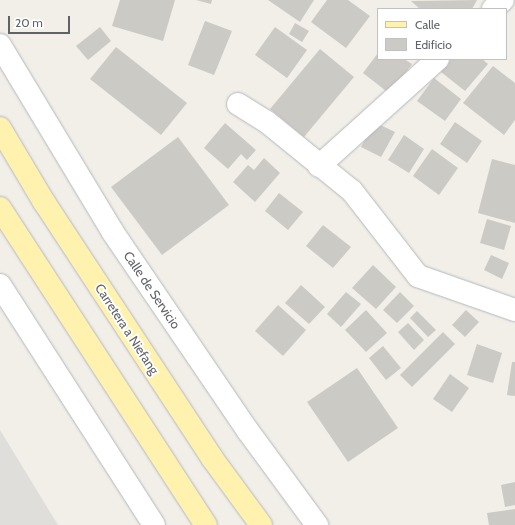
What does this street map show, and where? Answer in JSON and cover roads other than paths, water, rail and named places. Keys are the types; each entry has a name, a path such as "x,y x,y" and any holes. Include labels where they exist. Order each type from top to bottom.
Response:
{"main road":[{"name":"Carretera a Niefang","path":"0,128 117,314 261,525"},
{"path":"0,208 206,525"}],"street":[{"path":"494,8 503,0"},
{"name":"Calle de Servicio","path":"0,45 112,230 248,431 317,525"},
{"path":"319,166 437,60"},
{"path":"238,104 267,122 319,166 352,191 418,276 515,310"},
{"path":"0,285 154,525"}]}
